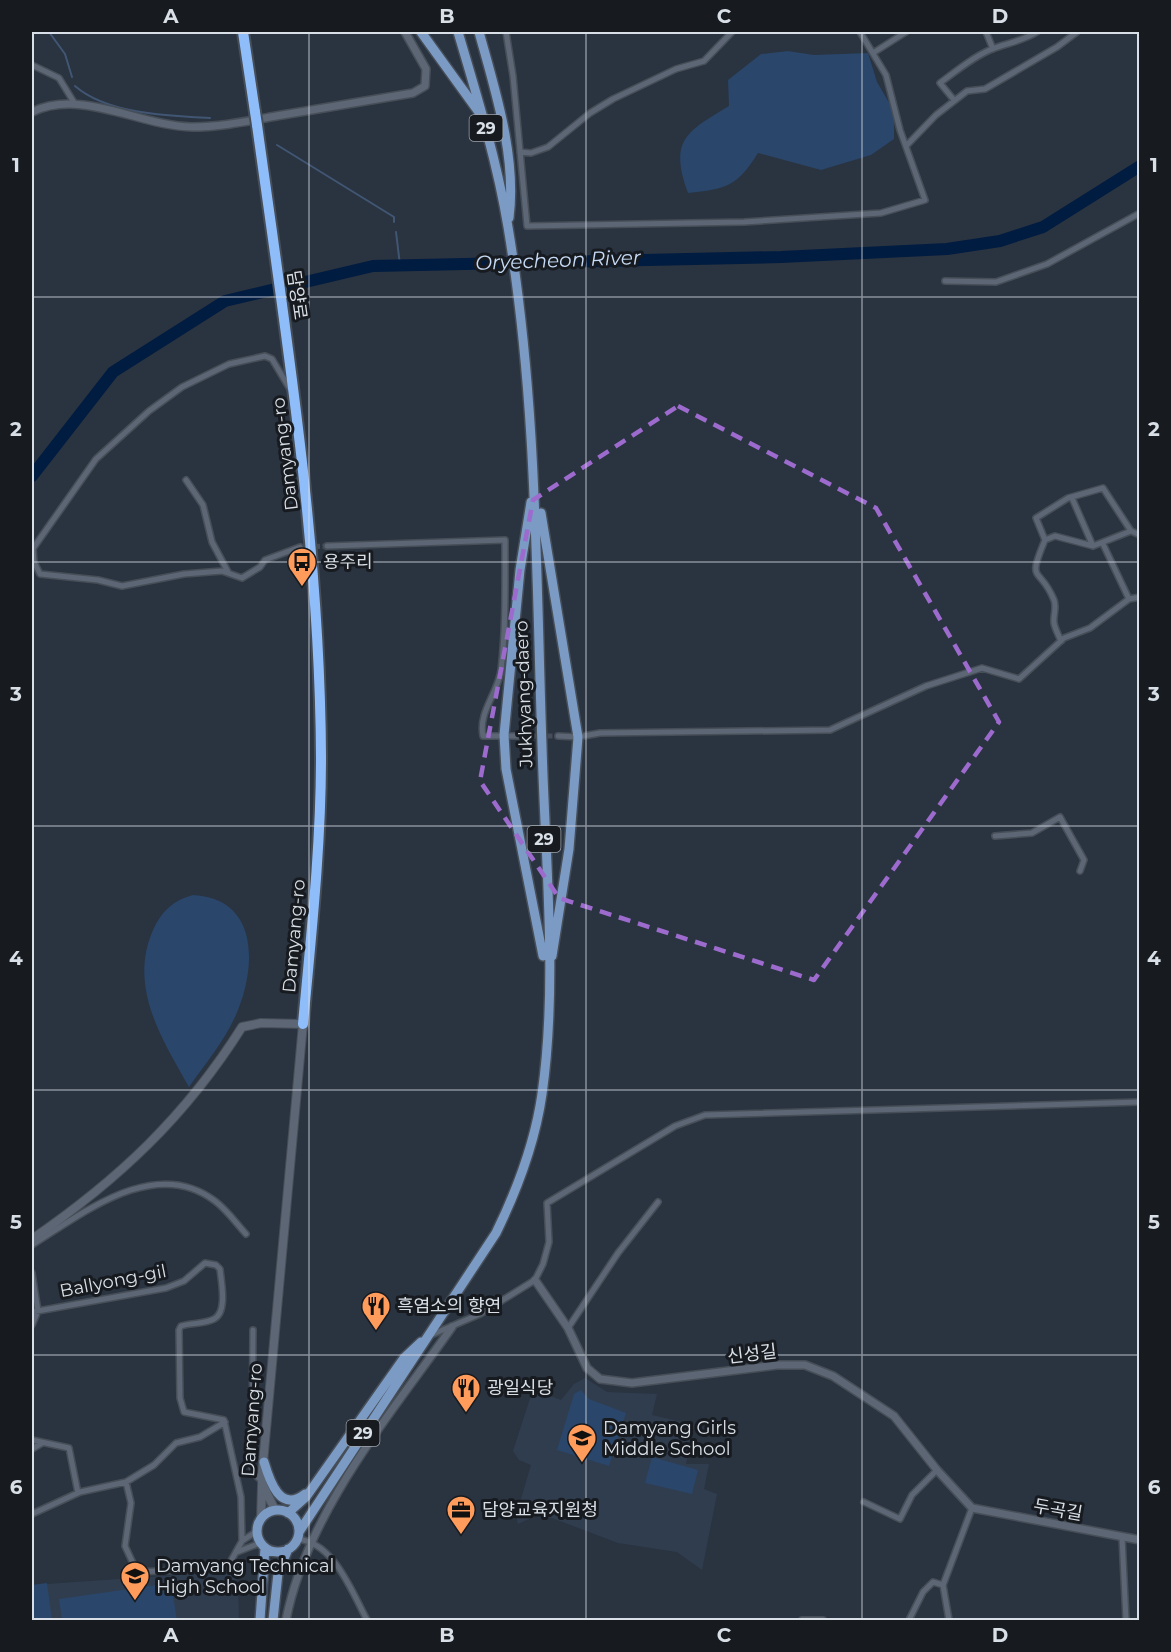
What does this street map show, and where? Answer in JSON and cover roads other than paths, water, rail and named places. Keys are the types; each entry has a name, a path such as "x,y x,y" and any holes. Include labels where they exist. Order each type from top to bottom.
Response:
{"highway":[{"name":"담양로","path":"243,32 290,360"},
{"name":"Damyang-ro","path":"290,360 314,571 321,759 315,891 303,1024"}],"main road":[{"path":"421,32 485,121"},
{"name":"Jukhyang-daero","path":"298,1535 496,1233 522,1171 541,1097 548,1022 548,979 535,479 521,316 508,226 485,121 458,32"},
{"path":"479,32 495,90 507,153 511,201 508,226"},
{"path":"535,479 520,570 504,735 506,769 548,979"},
{"path":"535,479 578,737 569,849 548,979"},
{"path":"32,1239 102,1188 171,1124 207,1080 242,1027 261,1023 303,1024"},
{"name":"Damyang-ro","path":"275,1510 262,1482 303,1024"},
{"name":"Jukhyang-daero","path":"288,1513 298,1506 316,1484 404,1358 430,1335"},
{"path":"264,1462 273,1487 282,1498 298,1498 316,1484"},
{"path":"260,1620 263,1546 256,1531 261,1519 262,1482"},
{"path":"261,1519 275,1510 288,1513 298,1524 298,1535 288,1550 278,1574 273,1620"},
{"path":"263,1546 276,1552 288,1550"}],"street":[{"path":"32,112 51,105 75,104 156,122 191,127 238,123 412,93 425,86 428,75 405,32"},
{"path":"506,32 513,76 527,226 744,222 880,213 925,200 886,75 860,32"},
{"path":"520,152 531,153 548,147 590,113 613,99 676,69 704,61 732,32"},
{"path":"873,53 906,32"},
{"path":"986,32 990,36 993,49"},
{"path":"954,100 940,83 961,67 993,49 1001,48 1037,32"},
{"path":"907,145 954,100 967,92 985,88 1057,47 1077,32"},
{"path":"32,65 59,78 75,104"},
{"path":"945,281 996,282 1047,264 1140,213"},
{"path":"294,396 272,359 265,356 229,364 182,387 149,411 96,459 32,549 34,562 40,574 98,580 122,586 184,574 228,572 242,578 260,567 265,560 300,547"},
{"path":"186,480 203,505 212,542 228,572"},
{"path":"1045,540 1036,518 1050,507 1103,488 1131,531 1140,535"},
{"path":"1072,498 1093,546"},
{"path":"1062,641 1054,622 1056,607 1053,598 1034,570 1045,540 1055,536 1093,546 1103,544 1131,531"},
{"path":"327,546 506,540 501,671 482,724 483,736 525,736"},
{"path":"1103,544 1129,599"},
{"path":"558,736 578,737 600,733 830,730 926,686 982,668 1019,679 1062,641 1090,628 1129,599 1140,597"},
{"path":"994,836 1032,833 1060,817 1084,860 1080,871"},
{"path":"430,1335 453,1327 534,1280 543,1264 549,1242 547,1203 675,1126 705,1115 1140,1102"},
{"path":"32,1245 109,1198 141,1187 161,1184 195,1190 213,1200 246,1234"},
{"path":"568,1328 618,1253 658,1202"},
{"name":"Ballyong-gil","path":"32,1325 35,1312 166,1288 184,1281 205,1263 216,1265 220,1269 222,1303 218,1314 214,1319 181,1326 179,1330 180,1398 184,1412 217,1417 225,1422"},
{"path":"32,1273 35,1312"},
{"name":"신성길","path":"534,1280 568,1328 587,1368 600,1379 613,1382 670,1380 795,1364 819,1369 894,1416 936,1470 972,1508"},
{"path":"286,1620 296,1582 312,1542 357,1461 453,1327"},
{"path":"253,1330 252,1467 254,1474 262,1482"},
{"path":"32,1514 78,1493 126,1482 154,1465 176,1443 201,1437 225,1422 241,1497 242,1540 227,1568 137,1572 125,1546 131,1503 126,1482"},
{"path":"32,1440 69,1448 78,1493"},
{"path":"32,1449 42,1443"},
{"path":"864,1502 900,1519 912,1496 936,1470"},
{"path":"949,1620 943,1585 972,1508"},
{"name":"두곡길","path":"972,1508 1140,1540"},
{"path":"242,1540 256,1531"},
{"path":"298,1535 312,1542 334,1562 366,1620"},
{"path":"1122,1537 1126,1620"},
{"path":"237,1552 263,1546"},
{"path":"909,1620 923,1592 933,1582 943,1585"},
{"path":"802,1620 823,1620"}],"waterway":[{"path":"49,32 65,54 72,77"},
{"path":"75,86 104,103 121,108 139,112 210,118"},
{"path":"277,145 394,217 394,222"},
{"name":"Oryecheon River","path":"32,476 113,372 225,301 373,266 781,257 947,249 1000,241 1043,227 1140,166"},
{"path":"396,232 400,265"}],"tunnel":[{"path":"300,547 327,546"},
{"path":"525,736 558,736"}],"place":[{"name":"용주리","path":"302,588"},
{"name":"흑염소의 향연","path":"376,1332"},
{"name":"광일식당","path":"466,1414"},
{"name":"Damyang Girls Middle School","path":"582,1464"},
{"name":"담양교육지원청","path":"461,1536"},
{"name":"Damyang Technical High School","path":"135,1602"}]}
